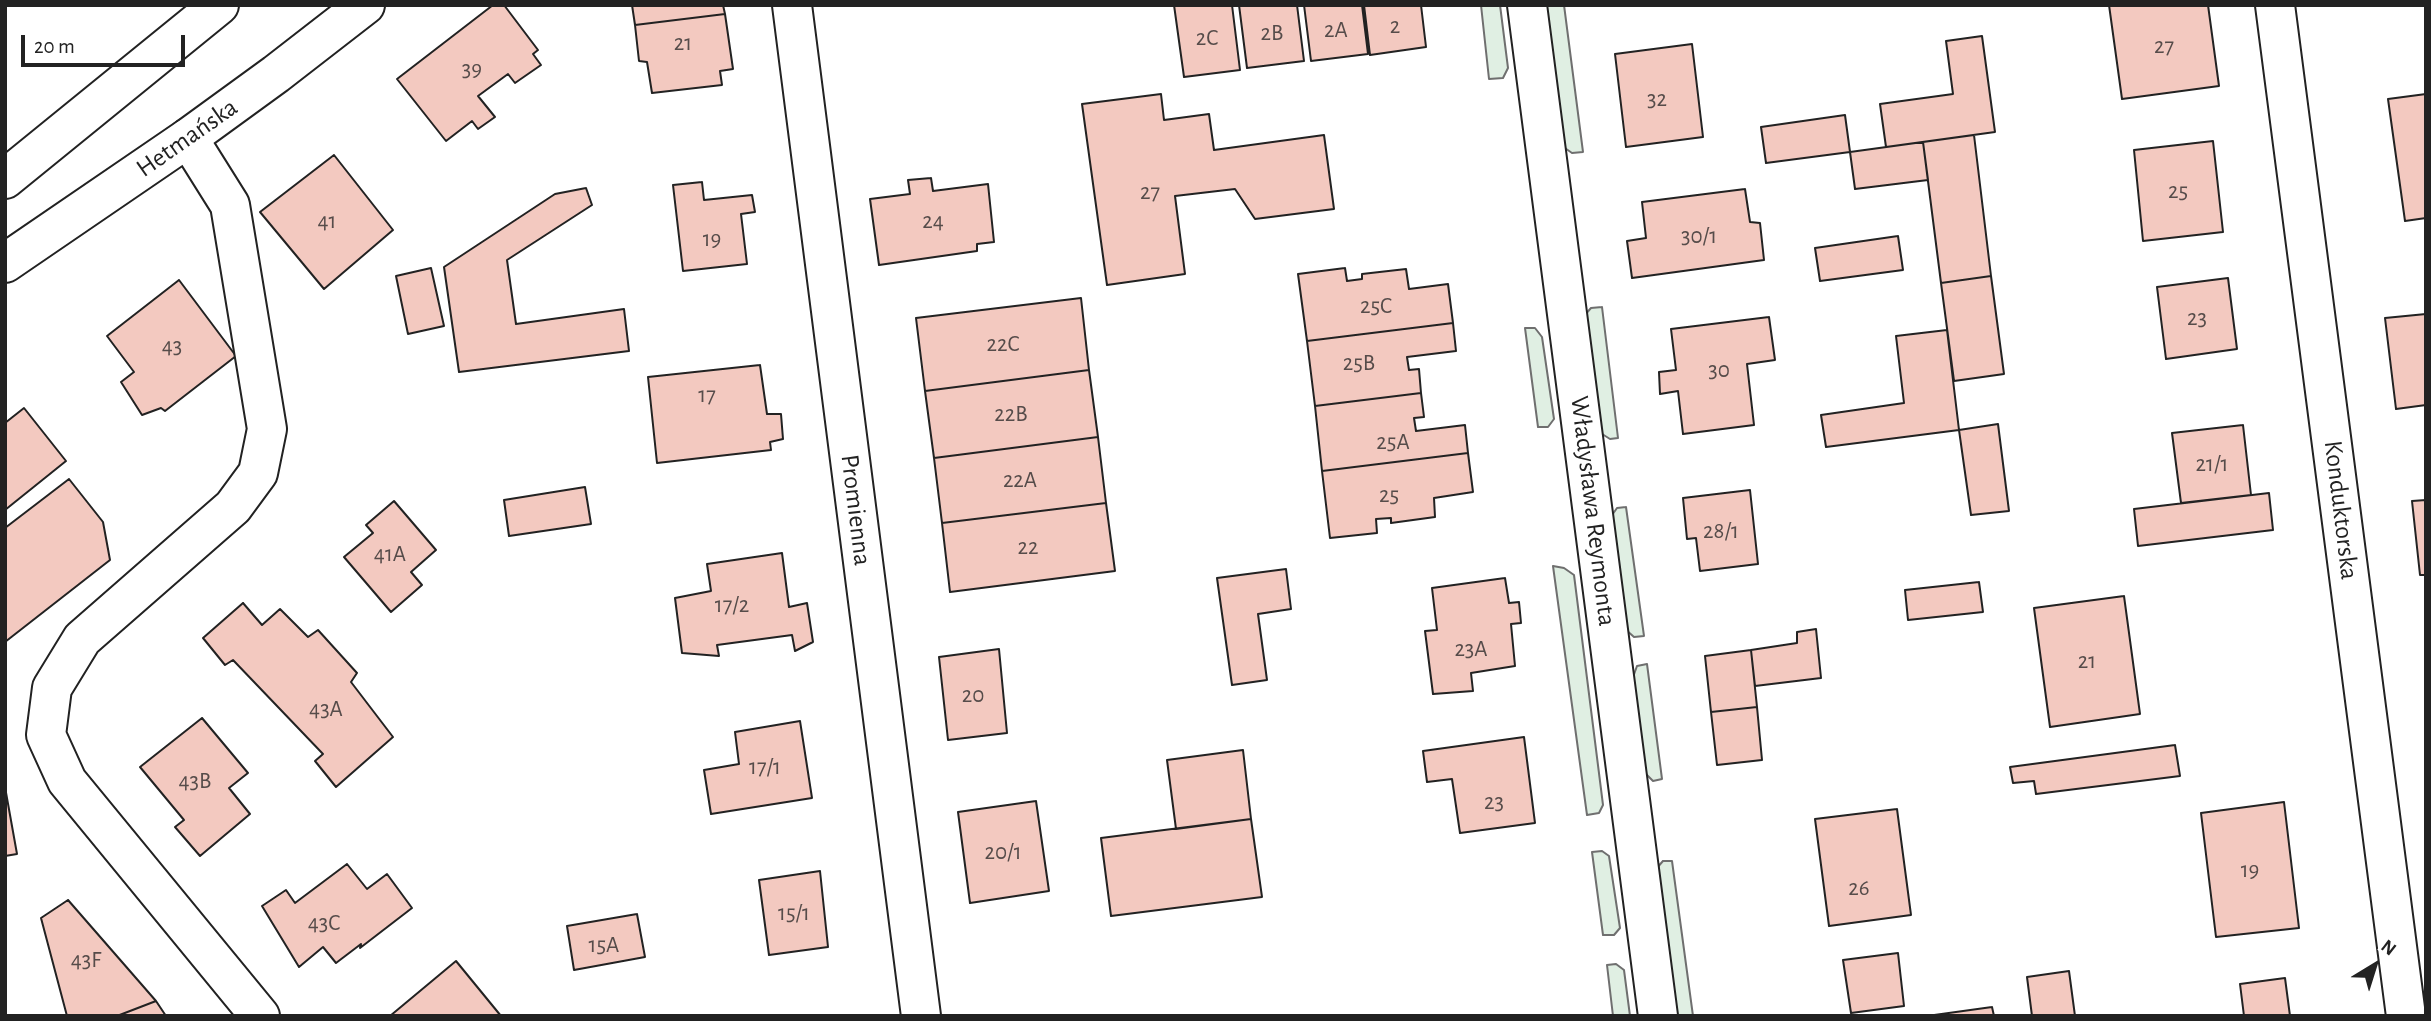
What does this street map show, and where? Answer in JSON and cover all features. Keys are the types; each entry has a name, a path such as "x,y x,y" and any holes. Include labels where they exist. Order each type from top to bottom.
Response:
{"street":[{"path":"5,179 219,5"},
{"name":"Hetmańska","path":"5,263 188,138 365,5"},
{"name":"Promienna","path":"792,5 921,1016"},
{"name":"Władysława Reymonta","path":"1527,5 1658,1016"},
{"name":"Konduktorska","path":"2275,5 2406,1016"},
{"path":"188,138 230,205 267,429 258,473 233,507 82,639 52,688 46,735 67,781 260,1016"}],"green space":[{"path":"1481,5 1500,5 1508,68 1503,78 1489,79"},
{"path":"1544,5 1564,5 1583,152 1572,153 1562,146"},
{"path":"1602,307 1618,438 1610,439 1599,432 1584,316 1591,308"},
{"path":"1525,328 1535,328 1542,337 1554,419 1548,427 1538,427"},
{"path":"1626,507 1644,636 1634,637 1625,629 1610,518 1617,508"},
{"path":"1553,566 1564,568 1574,575 1603,805 1599,813 1587,815"},
{"path":"1647,664 1662,779 1653,781 1644,772 1632,680 1637,666"},
{"path":"1602,851 1609,856 1620,928 1614,935 1603,935 1592,852"},
{"path":"1663,861 1672,861 1693,1016 1674,1016 1656,869"},
{"path":"1616,964 1624,970 1630,1016 1613,1016 1607,965"}],"building":[{"path":"493,5 504,5 538,50 533,54 541,65 515,83 508,74 478,96 495,117 478,129 472,121 446,141 397,79"},
{"path":"632,5 723,5 725,14 635,25"},
{"path":"1174,5 1232,5 1240,70 1184,77"},
{"path":"1239,5 1297,5 1304,61 1247,68"},
{"path":"1304,5 1362,5 1368,54 1311,61"},
{"path":"1364,5 1421,5 1426,47 1370,55"},
{"path":"2109,5 2208,5 2219,86 2122,99"},
{"path":"725,14 733,69 720,71 722,85 652,93 647,62 639,61 635,25"},
{"path":"1982,36 1995,132 1886,147 1880,104 1953,94 1946,41"},
{"path":"1692,44 1703,137 1626,147 1615,54"},
{"path":"1161,94 1164,120 1209,114 1214,150 1324,135 1334,209 1255,219 1235,189 1175,196 1185,274 1107,285 1082,104"},
{"path":"2426,94 2426,218 2405,221 2388,99"},
{"path":"1845,115 1850,152 1766,163 1761,127"},
{"path":"1974,135 1991,276 1941,283 1923,142"},
{"path":"2213,141 2223,232 2143,241 2134,150"},
{"path":"1923,142 1928,180 1855,189 1850,152"},
{"path":"334,155 393,230 324,289 260,212"},
{"path":"931,178 933,191 988,184 994,242 977,244 977,251 879,265 870,199 910,194 908,180"},
{"path":"702,182 704,200 752,195 755,212 741,214 747,264 683,271 673,185"},
{"path":"586,188 592,205 507,260 516,324 624,309 629,351 459,372 444,267 555,194"},
{"path":"1745,189 1750,222 1760,223 1764,260 1632,278 1627,241 1646,238 1642,202"},
{"path":"1898,236 1903,270 1820,281 1815,248"},
{"path":"431,268 444,326 408,334 396,276"},
{"path":"1345,268 1347,281 1362,279 1362,274 1406,269 1409,289 1448,284 1453,323 1307,341 1298,274"},
{"path":"1991,276 2004,374 1954,381 1941,283"},
{"path":"2228,278 2237,349 2166,359 2157,287"},
{"path":"179,280 236,356 165,411 161,408 142,415 121,382 134,372 107,336"},
{"path":"1081,298 1089,370 925,391 916,318"},
{"path":"2426,314 2426,405 2396,409 2385,318"},
{"path":"1769,317 1775,360 1747,364 1754,425 1683,434 1678,391 1660,394 1659,372 1676,370 1671,329"},
{"path":"1453,323 1456,351 1407,357 1409,370 1419,369 1421,393 1315,406 1307,341"},
{"path":"1947,330 1959,430 1826,447 1821,415 1904,403 1896,336"},
{"path":"760,365 767,414 781,414 783,439 770,442 771,450 657,463 648,377"},
{"path":"1089,370 1098,437 934,458 925,391"},
{"path":"1421,393 1424,417 1414,418 1416,431 1465,425 1468,453 1322,471 1315,406"},
{"path":"24,408 66,461 5,510 5,423"},
{"path":"1998,424 2009,511 1971,515 1959,430"},
{"path":"2243,425 2251,495 2181,503 2172,433"},
{"path":"1098,437 1106,503 942,523 934,458"},
{"path":"1468,453 1473,492 1434,498 1435,517 1391,523 1391,518 1376,519 1377,533 1330,538 1322,471"},
{"path":"69,479 103,522 110,560 5,642 5,528"},
{"path":"585,487 591,524 509,536 504,500"},
{"path":"1750,490 1758,564 1700,571 1696,538 1687,539 1683,498"},
{"path":"2269,493 2273,530 2138,546 2134,509"},
{"path":"2426,500 2426,575 2420,575 2412,501"},
{"path":"394,501 436,550 411,572 422,585 391,612 344,557 373,533 366,525"},
{"path":"1106,503 1115,571 950,592 942,523"},
{"path":"782,553 789,607 807,603 813,642 795,651 792,635 717,645 719,656 682,653 675,598 711,591 707,564"},
{"path":"1286,569 1291,609 1258,614 1267,680 1232,685 1217,578"},
{"path":"1505,578 1509,603 1519,602 1521,623 1511,624 1515,666 1471,673 1473,691 1433,694 1425,631 1437,630 1432,588"},
{"path":"1979,582 1983,612 1908,620 1905,590"},
{"path":"2124,596 2140,714 2050,727 2034,608"},
{"path":"243,603 262,625 280,609 308,637 318,630 357,673 351,682 393,737 336,787 315,761 323,754 233,660 225,665 203,638"},
{"path":"1816,629 1821,678 1755,686 1751,650 1797,643 1797,632"},
{"path":"999,649 1007,733 948,740 939,657"},
{"path":"1751,650 1757,707 1711,712 1705,656"},
{"path":"1757,707 1762,760 1717,765 1711,712"},
{"path":"202,718 248,773 229,788 250,814 200,856 175,827 184,820 140,767"},
{"path":"800,721 812,798 711,814 704,770 739,764 735,732"},
{"path":"1524,737 1535,823 1460,833 1452,779 1427,782 1423,751"},
{"path":"2175,745 2180,776 2036,794 2034,781 2013,783 2010,767"},
{"path":"1243,750 1251,819 1176,829 1167,760"},
{"path":"5,787 17,854 5,856"},
{"path":"1036,801 1049,891 970,903 958,812"},
{"path":"2284,802 2299,928 2216,937 2201,813"},
{"path":"1897,809 1911,915 1829,926 1815,819"},
{"path":"1251,819 1262,897 1111,916 1101,838"},
{"path":"347,864 367,889 387,874 412,908 336,963 323,947 299,967 262,906 286,890 295,903"},
{"path":"820,871 828,947 769,955 759,880"},
{"path":"68,900 156,1001 117,1016 67,1016 41,918"},
{"path":"637,914 645,957 574,970 567,926"},
{"path":"1898,953 1904,1006 1851,1013 1843,960"},
{"path":"456,961 501,1016 390,1016"},
{"path":"2069,971 2075,1016 2032,1016 2027,977"},
{"path":"2285,978 2290,1016 2244,1016 2240,984"},
{"path":"156,1001 166,1016 117,1016"},
{"path":"1992,1007 1994,1016 1927,1016"}]}
